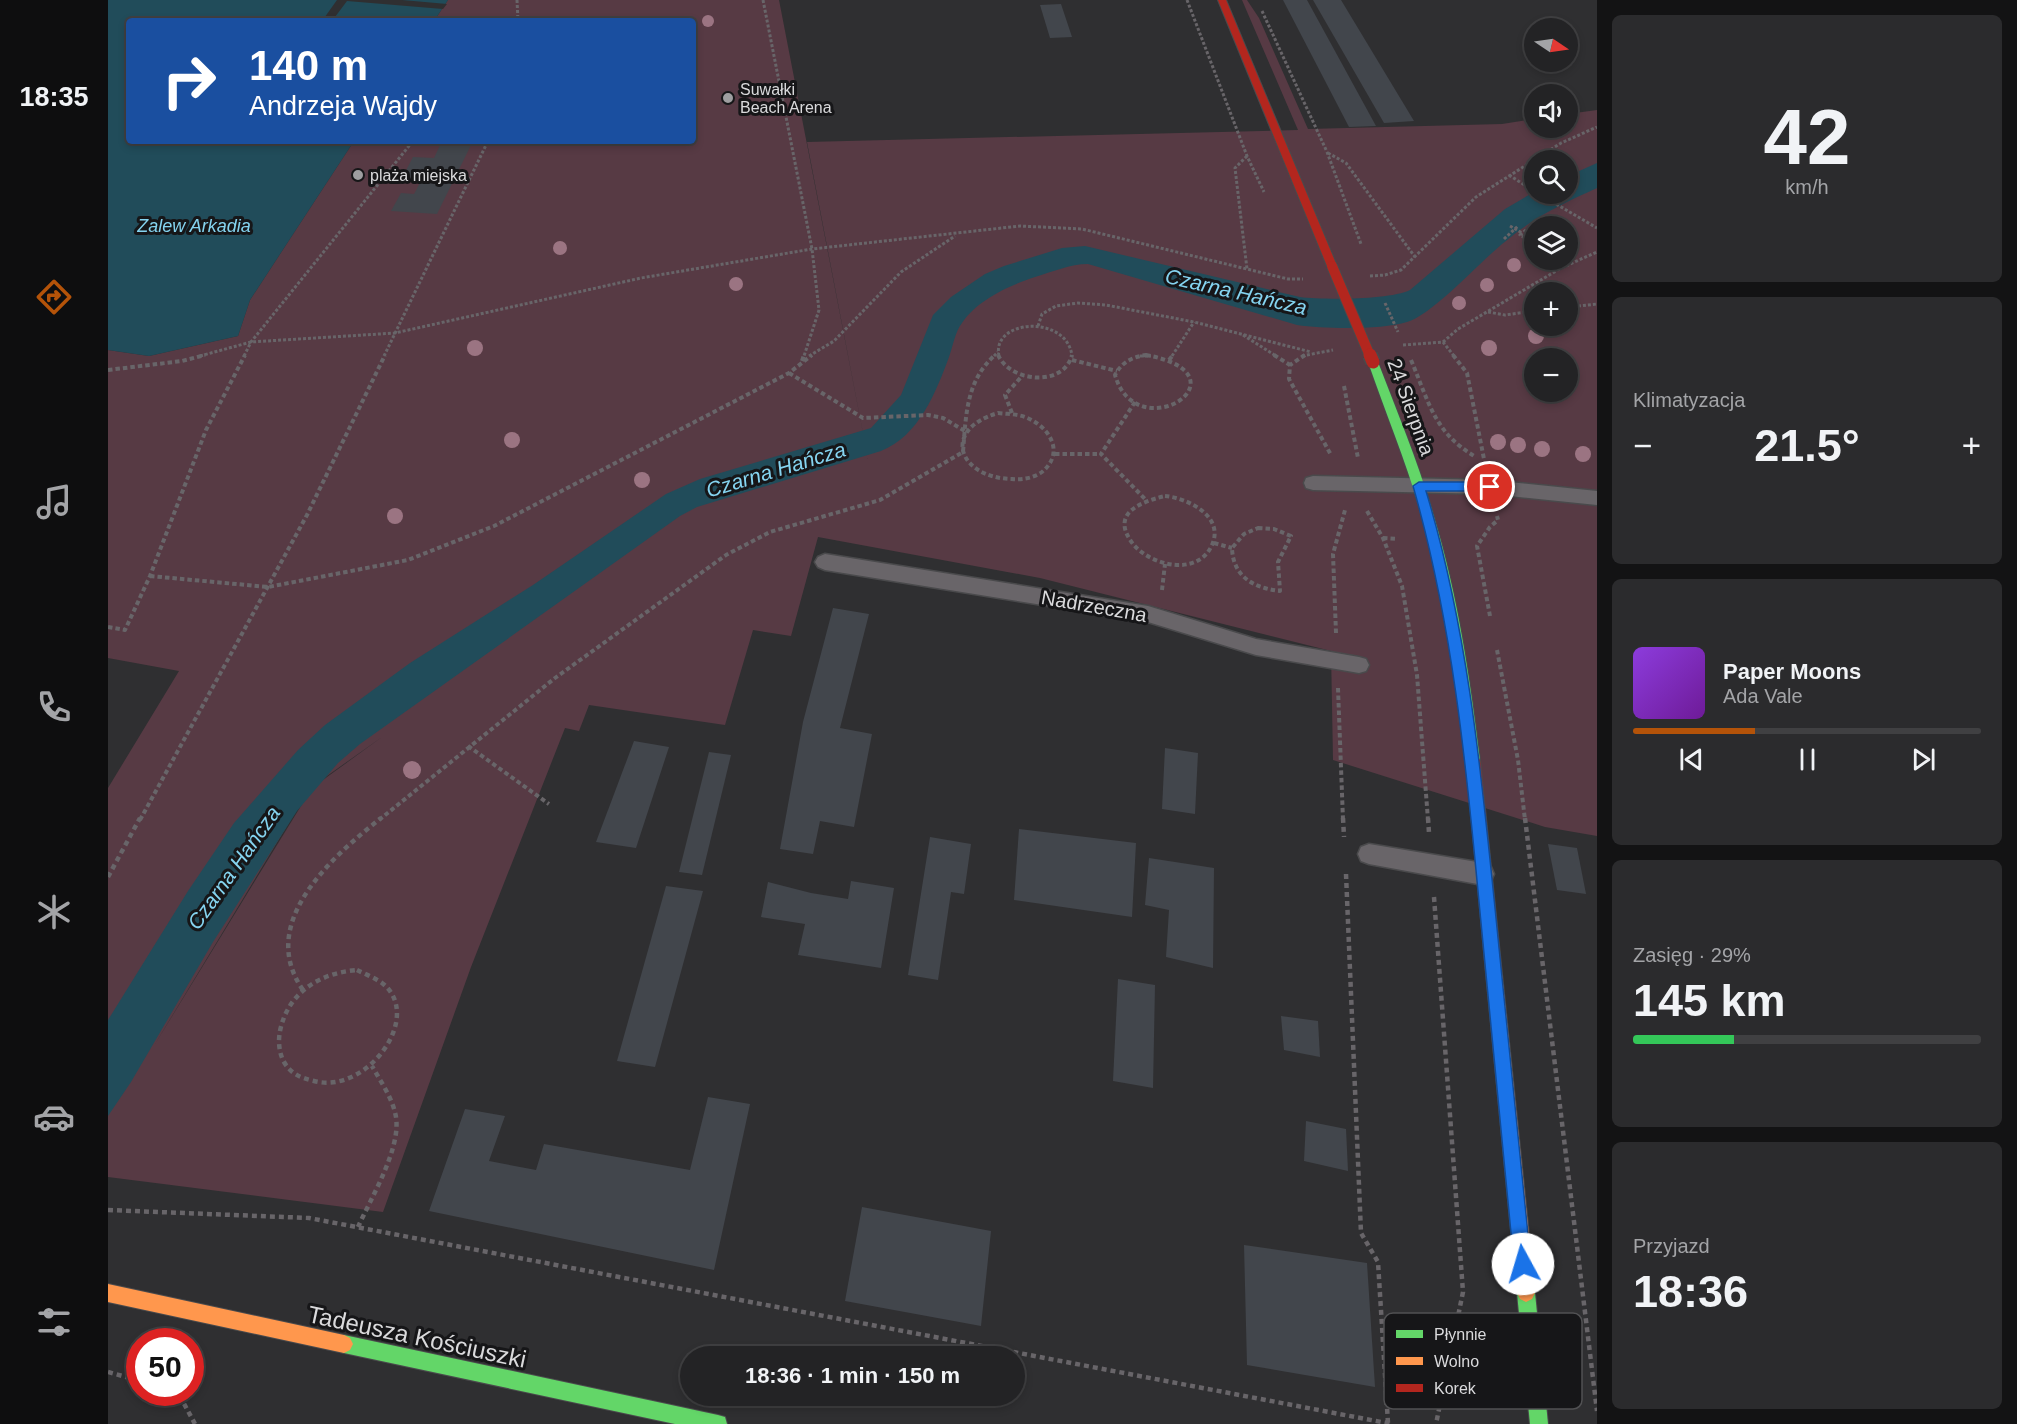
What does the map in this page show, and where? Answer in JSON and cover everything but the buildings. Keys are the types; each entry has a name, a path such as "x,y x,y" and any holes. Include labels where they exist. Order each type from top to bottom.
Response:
{"main road":[{"name":"24 Sierpnia","path":"1222,0 1373,362 1419,486 1435,542 1456,641 1472,754 1528,1313"},
{"name":"Tadeusza Kościuszki","path":"108,1293 718,1424"},
{"name":"24 Sierpnia","path":"1537,1409 1539,1424"}],"lane":[{"path":"1313,483 1490,487 1597,498"},
{"name":"Nadrzeczna","path":"825,562 1148,614 1256,647 1359,665"},
{"path":"1369,854 1483,874"}],"path":[{"path":"517,0 518,18"},
{"path":"763,0 812,249 819,310 801,361"},
{"path":"1260,9 1328,152 1364,253"},
{"path":"1364,276 1385,275 1401,270 1476,197 1561,143 1597,127"},
{"path":"108,627 125,630 150,576 206,430 251,342 411,144"},
{"path":"108,877 307,515 487,144"},
{"path":"1328,152 1346,163 1415,257"},
{"path":"1247,156 1235,168 1247,269"},
{"path":"1509,175 1524,184"},
{"path":"1556,204 1597,228"},
{"path":"108,370 182,361 251,342 395,333 641,278 812,249 956,235 1020,226 1082,229 1288,279 1310,278"},
{"path":"1510,226 1524,231"},
{"path":"1504,239 1517,228"},
{"path":"150,576 268,587 408,560 494,526 789,373 801,361 834,341 901,272 956,235"},
{"path":"1578,260 1597,252"},
{"path":"1443,342 1458,329 1560,270"},
{"path":"1373,275 1378,285"},
{"path":"1382,296 1406,349"},
{"path":"1038,326 1042,314 1056,306 1078,303 1106,305 1194,322 1311,352"},
{"path":"1578,306 1597,304"},
{"path":"1488,312 1505,315 1524,312"},
{"path":"1169,360 1194,322"},
{"path":"1025,326 1038,326 1055,331 1069,341 1073,349 1072,360 1063,371 1042,378 1023,375 1009,368 1001,361 998,352 999,343 1004,335 1025,326"},
{"path":"1240,333 1290,365"},
{"path":"965,431 984,416 1012,413 1039,422 1049,431 1055,443 1055,454 1050,465 1040,474 1025,480 1009,481 993,478 978,471 968,462 963,452 962,441 968,401 976,379 985,364 998,352"},
{"path":"1146,355 1169,360 1179,366 1191,382 1190,391 1185,398 1164,407 1151,407 1135,402 1120,392 1116,383 1117,371 1125,361 1135,357 1146,355"},
{"path":"1072,360 1117,371"},
{"path":"1411,360 1440,427 1460,447 1485,463 1498,520 1490,527 1477,546 1492,625"},
{"path":"789,373 864,418 928,415 944,418 965,431"},
{"path":"1012,413 1005,395 1023,375"},
{"path":"1101,454 1135,402"},
{"path":"303,990 291,972 288,959 296,913 304,896 342,852 468,746 597,646 722,557 757,537 816,516 878,501 917,482 963,452"},
{"path":"1055,454 1101,454 1145,499"},
{"path":"1344,840 1333,554 1351,485"},
{"path":"1166,496 1192,503 1212,521 1215,533 1214,543 1207,554 1196,561 1181,565 1165,564 1149,559 1137,550 1128,539 1124,529 1131,508 1145,499 1166,496"},
{"path":"1271,529 1291,536 1278,558 1276,569 1280,591 1266,590 1244,579 1233,566 1232,548 1239,537 1248,530 1271,529"},
{"path":"1214,543 1232,548"},
{"path":"1496,647 1518,760 1597,1411"},
{"path":"468,746 549,804"},
{"path":"1346,864 1361,1233 1377,1262 1384,1364"},
{"path":"357,970 374,975 387,985 394,1000 397,1017 393,1036 383,1054 372,1066 349,1080 328,1085 309,1083 293,1074 282,1061 278,1043 280,1024 289,1005 303,990 320,978 357,970"},
{"path":"358,1227 396,1138 396,1119 390,1097 372,1066"},
{"path":"108,1210 309,1218 1392,1424"},
{"path":"108,1372 126,1377"},
{"path":"185,1406 195,1424"}],"shaded area":[{"path":"448,0 779,0 868,459 807,142 1298,130 1242,0 1247,0 1259,18 1308,129 1502,124 1524,121 1524,138 1578,138 1578,113 1597,110 1597,836 1545,827 1333,760 1331,651 1040,578 818,537 791,636 753,630 725,725 589,705 579,731 565,728 471,967 383,1212 108,1177 108,788 179,671 108,658 108,350 149,356 238,336 250,300 352,144 696,144 696,18 436,18","holes":["382,737 312,788 152,1049 310,788"]}],"water":[{"name":"Zalew Arkadia","path":"108,0 448,0 436,18 126,18 126,144 352,144 250,300 238,336 149,356 108,350"},
{"path":"1597,163 1597,188 1578,197 1578,172"},
{"name":"Czarna Hańcza","path":"1524,198 1524,204 1563,204 1542,216 1524,216 1524,227 1430,309 1418,317 1396,325 1353,328 1297,325 1088,264 1068,267 1025,280 985,300 968,315 960,327 938,384 924,412 906,435 894,444 881,451 697,507 680,516 360,744 338,763 297,811 213,942 131,1082 108,1116 108,1020 188,891 234,823 298,750 325,725 410,663 533,585 666,494 700,479 871,428 901,395 933,315 951,297 985,274 1062,248 1085,246 1300,297 1340,299 1388,296 1410,290 1505,209"}],"pier":[{"path":"337,0 402,0 447,4 443,9 347,1 334,18 324,18"}],"traffic: fast":[{"path":"1373,362 1419,486 1438,553 1459,656 1473,760"},
{"path":"1526,1293 1528,1313"},
{"path":"344,1344 718,1424"},
{"path":"1538,1409 1539,1424"}],"traffic: slow":[{"path":"1494,974 1526,1293"},
{"path":"108,1293 344,1344"}],"traffic: jam":[{"path":"1222,0 1332,266"},
{"path":"1332,266 1373,362"},
{"path":"1473,760 1494,974"}],"place":[{"name":"Suwałki Beach Arena","path":"728,98"},
{"name":"plaża miejska","path":"358,175"}],"route":[{"path":"1490,487 1419,486 1435,542 1456,641 1472,754 1523,1264"}]}
